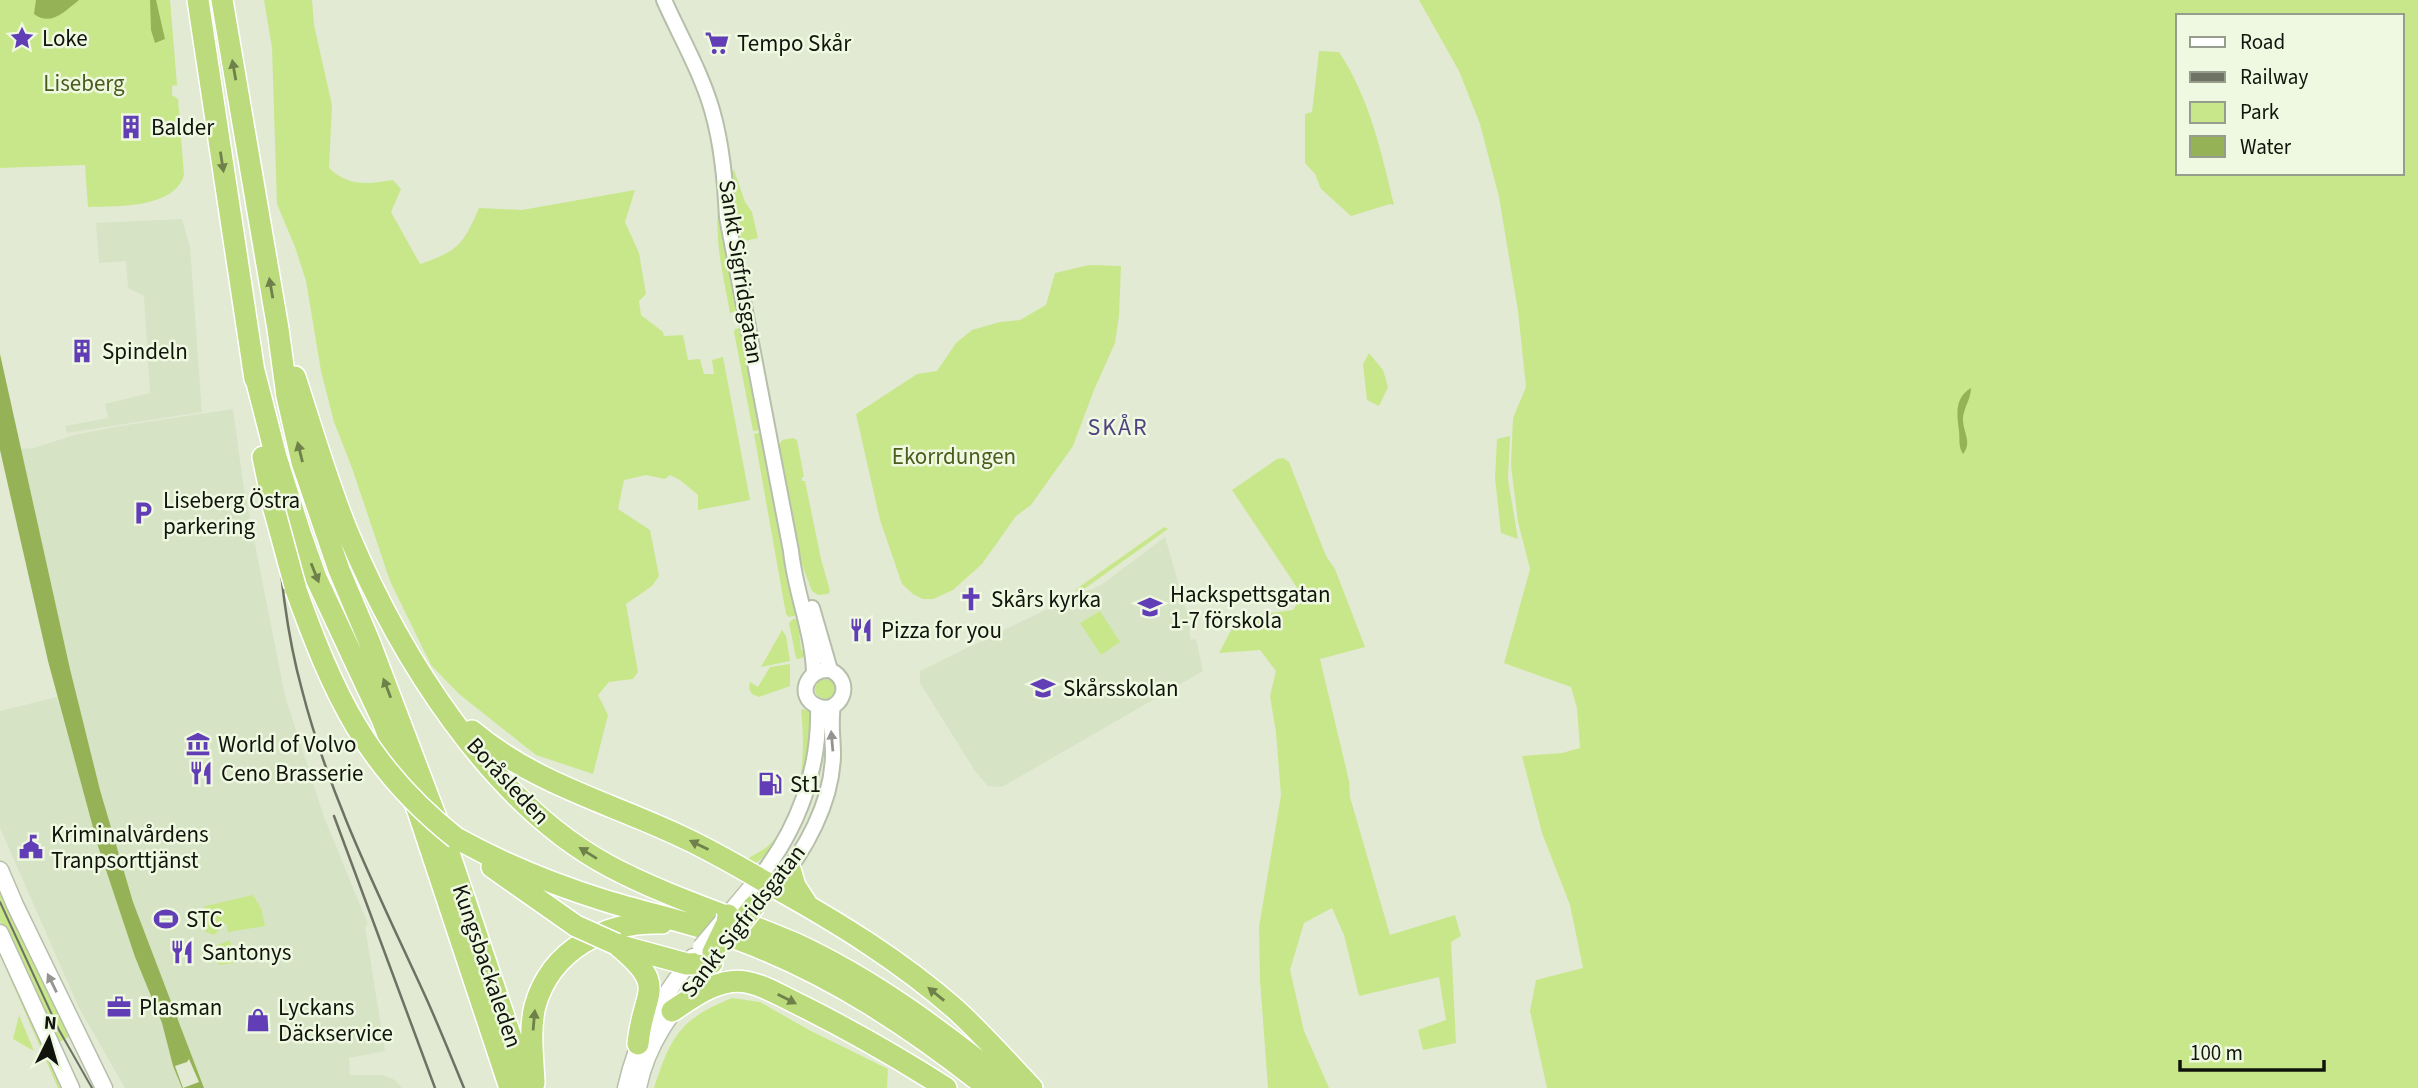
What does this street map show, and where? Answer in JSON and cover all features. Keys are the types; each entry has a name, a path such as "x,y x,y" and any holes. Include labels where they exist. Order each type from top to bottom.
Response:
{"highway":[{"path":"198,0 264,459 274,509 293,581 320,655 368,746 395,781 451,841 552,883 736,939 796,964 842,987 908,1028 988,1088"},
{"path":"222,0 278,329"},
{"name":"Kungsbackaleden","path":"278,329 290,412 322,525 451,841 528,1088"},
{"name":"Boråsleden","path":"278,329 328,480 375,591 401,639 444,707 516,796 576,846 648,886 770,933 834,964 939,1031 1013,1088"},
{"name":"Kungsbackaleden","path":"253,368 287,496 316,578 382,719 418,811 510,1088"},
{"path":"444,707 499,751 544,779 679,835 739,865 807,905 932,990 969,1021 1032,1088"},
{"path":"481,855 576,926 616,944 687,964 711,954 727,923 739,925 767,882"},
{"path":"790,869 795,887 807,905"},
{"path":"534,1088 532,1047 535,1008 549,977 566,956 583,942 608,929 635,923 659,922 692,926"},
{"path":"616,944 640,965 649,982 650,996 640,1026 638,1044"},
{"path":"711,954 725,973 776,993 830,1020 946,1088"},
{"path":"672,1011 714,986 745,981"}],"main road":[{"path":"0,870 104,1088"},
{"path":"0,933 71,1088"},
{"name":"Sankt Sigfridsgatan","path":"638,1088 656,1036 711,954"},
{"name":"Sankt Sigfridsgatan","path":"626,1088 638,1044 659,1003 687,964"}],"street":[{"name":"Sankt Sigfridsgatan","path":"664,0 703,87 716,125 723,164 727,217 793,572 811,650 814,673 809,678 806,691 811,702 825,706 840,700 844,688 839,677 830,670 800,569 791,551"},
{"path":"814,673 830,670"},
{"name":"Sankt Sigfridsgatan","path":"767,882 790,869 815,823 827,788 833,755 825,706"},
{"name":"Sankt Sigfridsgatan","path":"767,882 804,797 825,706"}],"shaded area":[{"path":"182,219 190,247 202,412 67,433 65,426 108,418 105,404 150,393 144,296 128,288 126,261 99,263 96,223"},
{"path":"233,409 243,483 285,696 324,817 368,924 365,926 385,1051 349,1058 350,1075 383,1075 395,1080 402,1088 204,1088 133,902 100,790 21,449 120,426"},
{"name":"Skårsskolan","path":"1165,537 1192,630 1189,631 1191,640 1196,639 1203,671 1002,787 988,786 975,771 920,683 920,671 1101,585"},
{"path":"57,697 99,846 135,957 162,1023 173,1066 182,1088 125,1088 79,1008 0,828 0,711"}],"green space":[{"name":"Liseberg","path":"0,0 170,0 177,85 172,86 172,95 178,99 184,175 178,186 157,200 88,207 85,165 0,168"},
{"path":"264,0 312,0 314,25 332,105 329,168 344,178 359,183 393,180 401,189 391,212 420,264 443,255 458,245 479,208 522,210 635,190 625,222 639,253 646,294 639,301 641,315 663,332 664,336 683,335 688,360 700,359 704,374 714,374 712,360 723,357 750,500 698,510 698,495 670,475 665,479 646,475 624,480 618,509 650,530 659,576 652,586 626,604 638,672 633,679 609,682 598,695 608,715 593,774 536,755 459,694 431,665 390,581 334,422 321,371 306,281 277,204 272,48"},
{"path":"1419,0 2418,0 2418,1088 1547,1088 1530,1011 1536,980 1583,968 1570,905 1542,833 1522,756 1562,753 1580,748 1577,708 1571,687 1504,663 1530,569 1518,522 1511,466 1513,418 1526,387 1518,311 1499,197 1480,124 1459,71"},
{"path":"1319,51 1339,52 1359,88 1373,126 1394,205 1351,216 1321,189 1315,174 1305,163 1305,114 1312,112"},
{"path":"734,170 745,202 752,212 758,238 745,241 739,238 732,203"},
{"path":"720,209 738,303 735,311 730,313 719,249 717,223"},
{"name":"Ekorrdungen","path":"1089,265 1121,266 1119,316 1115,343 1073,446 1031,505 1016,516 982,564 953,590 933,599 923,599 913,594 902,584 880,520 856,414 917,374 937,371 956,343 972,330 1000,322 1020,320 1046,305 1055,273"},
{"path":"739,328 742,330 762,430 753,431 734,332"},
{"path":"1369,353 1383,370 1388,387 1379,406 1367,400 1363,364"},
{"path":"763,432 801,614 789,617 786,614 754,434"},
{"path":"1510,436 1508,479 1518,539 1501,533 1495,478 1497,439"},
{"path":"782,440 797,440 804,477 802,481 805,481 830,591 828,594 818,595 812,591 798,554 778,448"},
{"path":"1283,458 1289,462 1365,647 1320,659 1349,781 1350,797 1390,935 1455,915 1461,936 1451,942 1456,1043 1423,1050 1418,1030 1446,1020 1439,977 1359,996 1344,935 1332,908 1304,923 1290,970 1304,1031 1329,1088 1268,1088 1259,927 1281,795 1270,696 1276,671 1260,650 1219,653 1236,621 1293,610 1302,595 1232,490 1277,459"},
{"path":"1164,527 1168,529 1084,589 1079,592 1075,590"},
{"path":"1100,611 1120,642 1101,655 1080,623"},
{"path":"798,619 801,649 805,653 804,657 798,659 789,623"},
{"path":"782,630 786,636 790,661 761,667"},
{"path":"790,664 790,686 759,697 752,694 750,682 758,687 770,667"},
{"path":"825,679 832,682 835,689 832,696 825,699 818,696 815,689 818,682"},
{"path":"803,709 811,712 814,730 799,800 773,846 752,865 747,860 766,847 780,832 795,799 802,763"},
{"path":"0,881 70,1036 56,1044 0,921"},
{"path":"253,895 261,908 265,926 228,932 226,923 214,935 206,932 201,911 205,906"},
{"path":"230,940 234,963 219,965 212,947"},
{"path":"0,947 64,1088 58,1088 0,955"},
{"path":"732,998 760,1002 888,1069 887,1088 654,1088 666,1055 680,1031 700,1014"},
{"path":"19,1015 34,1051 13,1039"}],"water":[{"path":"36,0 79,0 58,16 46,19 34,14"},
{"path":"150,0 156,0 165,39 155,43 151,30"},
{"path":"0,354 70,669 100,790 133,902 204,1088 182,1088 173,1066 162,1023 135,957 98,846 48,661 0,450"},
{"path":"1971,388 1963,417 1967,442 1963,454 1959,443 1958,407 1962,397"}],"pier":[{"path":"189,1059 199,1082 183,1088 175,1066"}],"tram line":[{"path":"0,902 59,1030 92,1088"}],"railway":[{"path":"276,512 282,579 296,668 327,770 358,848 464,1088"},
{"path":"334,816 435,1088"}],"place":[{"name":"Loke","path":"22,38"},
{"name":"Tempo Skår","path":"717,43"},
{"name":"Balder","path":"131,127"},
{"name":"Spindeln","path":"82,351"},
{"name":"Liseberg Östra parkering","path":"143,513"},
{"name":"Skårs kyrka","path":"971,599"},
{"name":"Hackspettsgatan 1-7 förskola","path":"1150,607"},
{"name":"Pizza for you","path":"861,630"},
{"name":"Skårsskolan","path":"1043,688"},
{"name":"World of Volvo","path":"198,744"},
{"name":"Ceno Brasserie","path":"201,773"},
{"name":"St1","path":"770,784"},
{"name":"Kriminalvårdens Tranpsorttjänst","path":"31,847"},
{"name":"STC","path":"166,919"},
{"name":"Santonys","path":"182,952"},
{"name":"Plasman","path":"119,1007"},
{"name":"Lyckans Däckservice","path":"258,1020"}],"district":[{"name":"SKÅR","path":"1118,427"}]}
